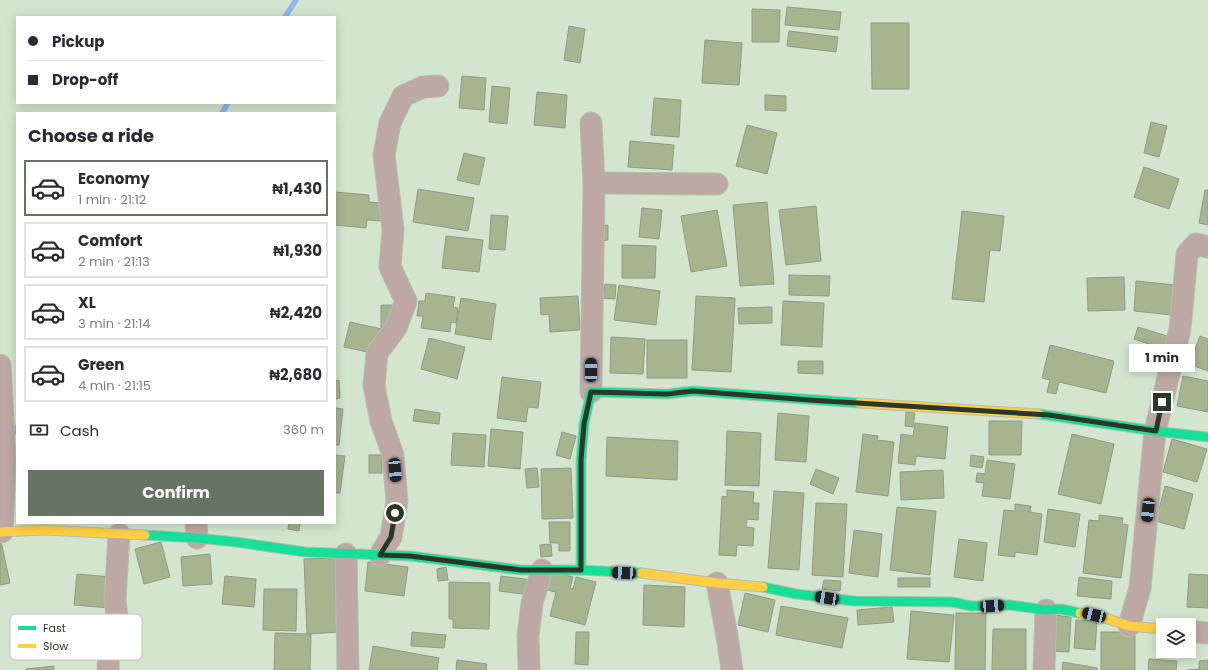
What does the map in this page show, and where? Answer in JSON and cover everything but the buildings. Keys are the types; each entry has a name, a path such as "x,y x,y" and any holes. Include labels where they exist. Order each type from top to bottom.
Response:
{"street":[{"path":"380,555 391,537 397,501 393,455 381,421 374,386 377,353 396,328 406,301 390,267 392,229 384,155 390,123 403,96 423,87 438,86"},
{"path":"581,570 582,453 584,424 591,392 594,184 591,123"},
{"path":"594,184 717,184"},
{"path":"1129,626 1140,588 1156,431 1180,329 1187,254 1196,244 1208,247"},
{"path":"0,365 5,461 1,532 44,530 119,534 197,530 236,542 305,552 410,556 521,570 581,570 653,574 716,583 764,587 796,594 854,601 952,602 971,606 1010,605 1032,609 1061,609 1082,613 1129,626 1156,628"},
{"path":"591,392 667,394 693,391 1049,415 1208,437"},
{"path":"117,614 115,601 119,534"},
{"path":"346,554 348,670"},
{"path":"529,670 528,636 532,603 542,570"},
{"path":"716,583 727,636 732,670"},
{"path":"1044,670 1046,610"},
{"path":"1196,632 1208,633"},
{"path":"108,670 109,660"}],"waterway":[{"path":"286,16 296,0"},
{"path":"223,112 227,104"},
{"path":"11,437 16,429"}],"traffic: fast":[{"path":"581,570 581,460 584,424 591,392 667,394 693,391 859,403"},
{"path":"1039,414 1155,431 1208,437"},
{"path":"145,535 236,542 305,552 410,556 521,570 581,570 641,573"},
{"path":"763,587 796,594 854,601 952,602 971,606 1010,605 1046,610 1061,609 1080,613"}],"traffic: slow":[{"path":"859,403 1039,414"},
{"path":"0,532 44,530 145,535"},
{"path":"641,573 717,583 763,587"},
{"path":"1080,613 1105,618 1129,626 1156,628"}],"route":[{"path":"395,513 391,537 380,555 410,556 521,570 581,570 581,460 584,424 591,392 667,394 693,391 740,396 1049,415 1156,431 1162,402"}]}
